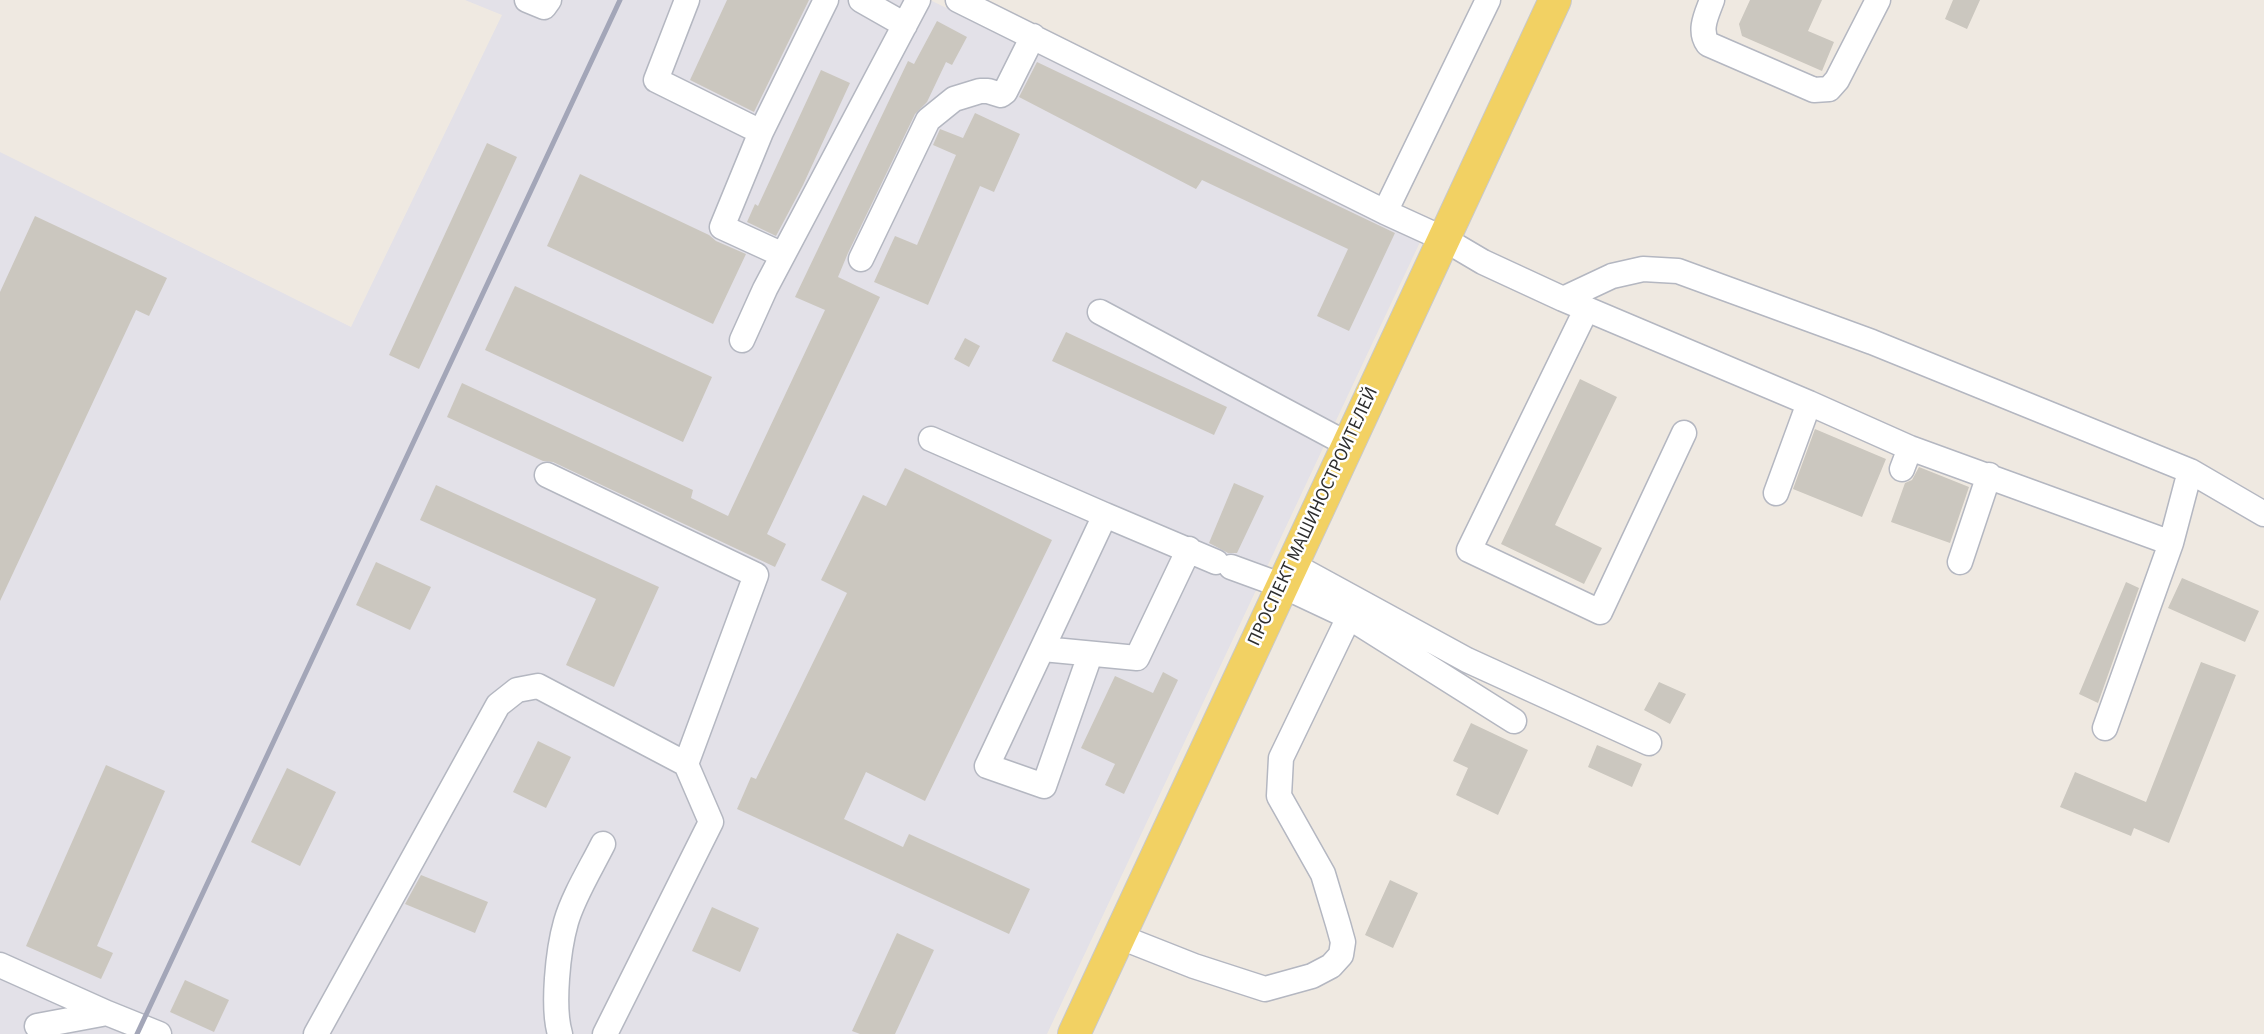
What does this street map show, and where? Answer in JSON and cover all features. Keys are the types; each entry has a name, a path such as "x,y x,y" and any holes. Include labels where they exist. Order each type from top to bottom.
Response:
{"main road":[{"name":"ПРОСПЕКТ МАШИНОСТРОИТЕЛЕЙ","path":"1073,1034 1555,0"}],"lane":[{"path":"527,0 544,7 549,0"},
{"path":"687,0 656,80 761,132"},
{"path":"783,255 722,227 761,132 826,0"},
{"path":"860,0 905,25"},
{"path":"742,340 783,255 918,0"},
{"path":"959,0 1444,239 1483,262 1586,310 1809,403 1906,458 1989,475 2171,543"},
{"path":"1385,212 1488,0"},
{"path":"1712,0 1704,21 1703,38 1708,44 1814,90 1829,89 1837,80 1878,0"},
{"path":"861,259 928,120 954,99 980,91 1001,95 1005,92 1033,36"},
{"path":"1563,299 1612,276 1643,270 1678,271 1872,342 2190,471 2264,514"},
{"path":"1586,310 1469,550 1600,612 1684,433"},
{"path":"1100,312 1347,444"},
{"path":"1776,493 1809,403"},
{"path":"931,439 1224,564 1288,575 1649,743"},
{"path":"2105,728 2171,543 2190,471"},
{"path":"547,475 756,575 686,764"},
{"path":"1959,562 1989,475"},
{"path":"1090,655 1044,786 987,766 1105,515"},
{"path":"1043,649 1137,658 1189,550"},
{"path":"1288,575 1349,617 1514,721"},
{"path":"1118,936 1194,966 1265,989 1312,976 1331,966 1341,955 1343,942 1323,874 1279,796 1281,758 1349,617"},
{"path":"316,1034 498,705 517,690 538,686 686,764 711,822 605,1034"},
{"path":"560,1034 556,1021 558,975 566,921 603,844"},
{"path":"0,965 114,1022 159,1034"},
{"path":"37,1026 114,1022"}],"shaded area":[{"path":"465,0 930,0 1421,240 1047,1034 0,1034 0,152 351,327 502,15"}],"building":[{"path":"727,0 809,0 754,112 690,80"},
{"path":"1750,0 1822,0 1808,31 1834,42 1822,71 1742,36 1739,24"},
{"path":"1953,0 1980,0 1967,29 1945,19"},
{"path":"937,21 967,37 952,65 946,62 927,102 915,114 838,277 880,297 767,534 786,544 775,567 553,462 543,461 447,417 462,383 693,490 691,498 728,516 825,310 795,297 908,61 914,64"},
{"path":"1037,62 1395,233 1349,331 1317,316 1348,249 1202,180 1196,189 1019,97"},
{"path":"821,70 850,83 803,185 776,236 747,222 755,204 758,206"},
{"path":"975,113 1020,134 994,192 980,186 928,305 874,282 895,236 917,245 956,155 933,145 940,129 963,138"},
{"path":"487,143 517,157 419,369 389,355"},
{"path":"580,174 746,254 713,324 547,246"},
{"path":"35,216 167,278 149,316 136,310 0,601 0,292"},
{"path":"515,286 712,377 683,442 485,350"},
{"path":"1066,332 1227,407 1214,435 1052,361"},
{"path":"965,338 980,346 969,367 954,359"},
{"path":"1580,379 1617,397 1555,525 1602,548 1584,584 1501,544"},
{"path":"1815,429 1886,459 1862,517 1793,489"},
{"path":"1919,467 1969,487 1950,543 1891,522 1905,483 1912,480"},
{"path":"905,468 1052,540 925,801 866,772 844,819 903,847 909,834 1030,889 1009,934 737,809 751,777 756,779 847,593 821,580 863,495 886,506"},
{"path":"1234,483 1264,496 1237,553 1228,553 1209,543"},
{"path":"436,485 659,587 614,687 566,665 596,599 420,520"},
{"path":"376,562 431,587 410,630 356,605"},
{"path":"2182,578 2259,611 2245,642 2168,608"},
{"path":"2126,582 2139,588 2098,703 2079,694"},
{"path":"2201,662 2236,675 2169,843 2134,828 2131,836 2060,807 2075,772 2146,802"},
{"path":"1163,672 1178,680 1124,794 1105,785 1115,764 1081,748 1115,676 1153,693"},
{"path":"1659,682 1686,694 1670,724 1644,710"},
{"path":"1471,723 1528,750 1498,815 1456,795 1468,768 1453,761"},
{"path":"538,741 571,757 546,808 513,792"},
{"path":"1597,745 1642,764 1632,787 1588,767"},
{"path":"106,765 165,791 97,946 113,953 101,979 26,946"},
{"path":"287,768 336,792 300,866 251,842"},
{"path":"421,875 488,902 475,933 405,904"},
{"path":"1390,880 1418,893 1393,948 1365,935"},
{"path":"712,907 759,928 740,972 692,951"},
{"path":"897,933 934,950 895,1034 860,1034 852,1031"},
{"path":"185,980 229,1000 214,1032 170,1012"}],"railway":[{"path":"137,1034 620,0"}]}
